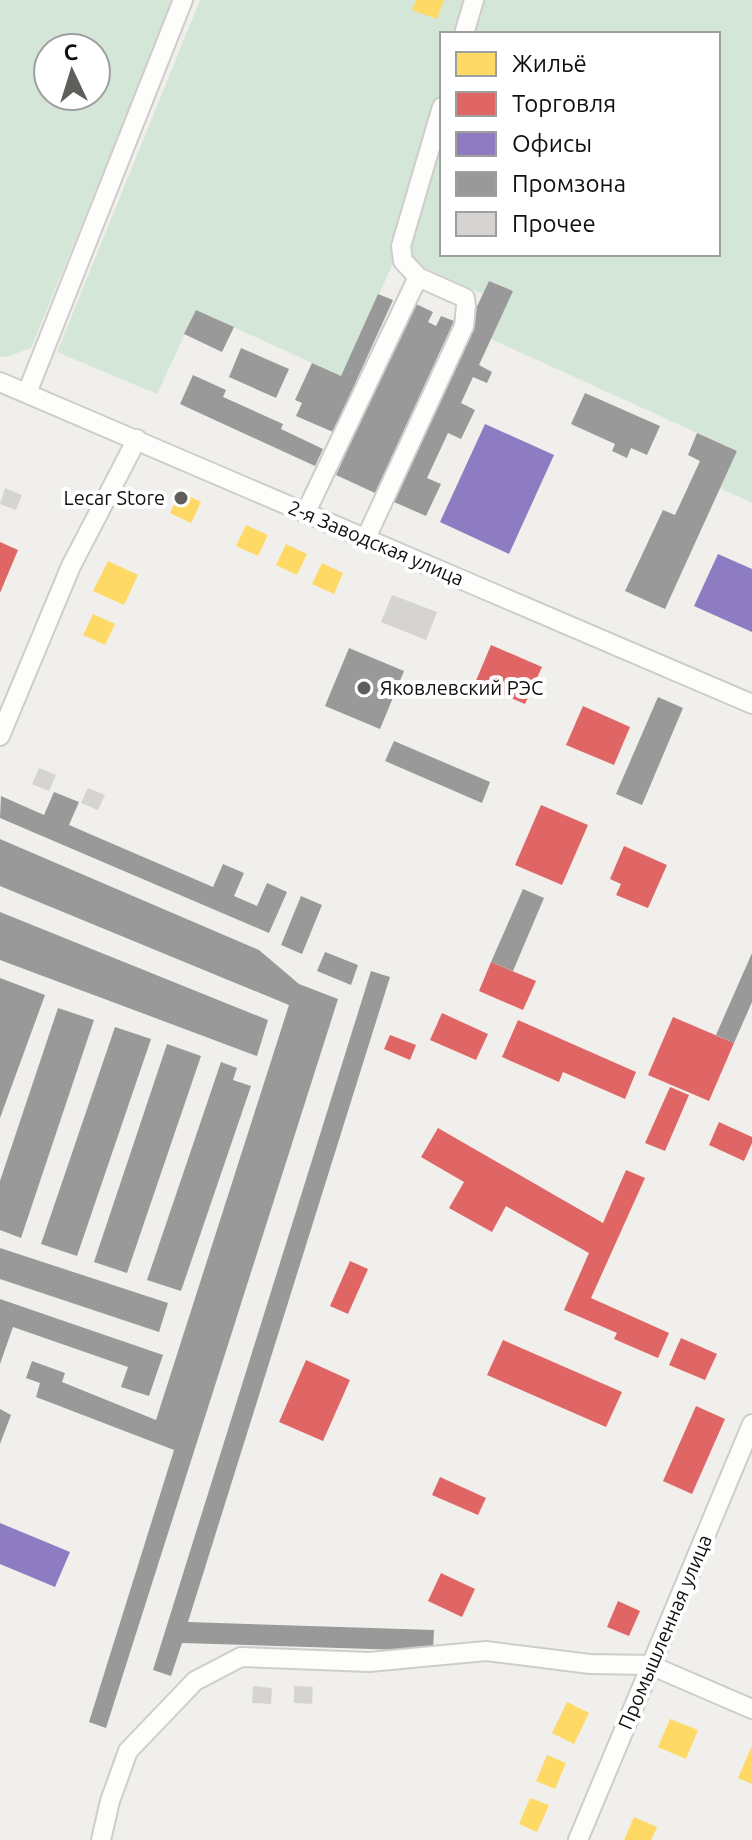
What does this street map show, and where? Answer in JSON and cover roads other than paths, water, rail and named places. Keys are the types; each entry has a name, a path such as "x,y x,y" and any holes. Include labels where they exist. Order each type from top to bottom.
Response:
{"street":[{"path":"27,393 183,0"},
{"path":"465,32 474,0"},
{"path":"366,538 464,326 465,298 418,277 403,261 401,246 440,114"},
{"path":"306,512 418,277"},
{"name":"2-я Заводская улица","path":"0,382 752,704"},
{"path":"0,736 71,566 137,439"},
{"name":"Промышленная улица","path":"578,1840 752,1424"},
{"path":"101,1840 110,1801 128,1751 195,1681 241,1657 369,1662 486,1651 590,1664 650,1665 752,1709"}],"place":[{"name":"Lecar Store","path":"181,498"},
{"name":"Яковлевский РЭС","path":"364,688"}]}
